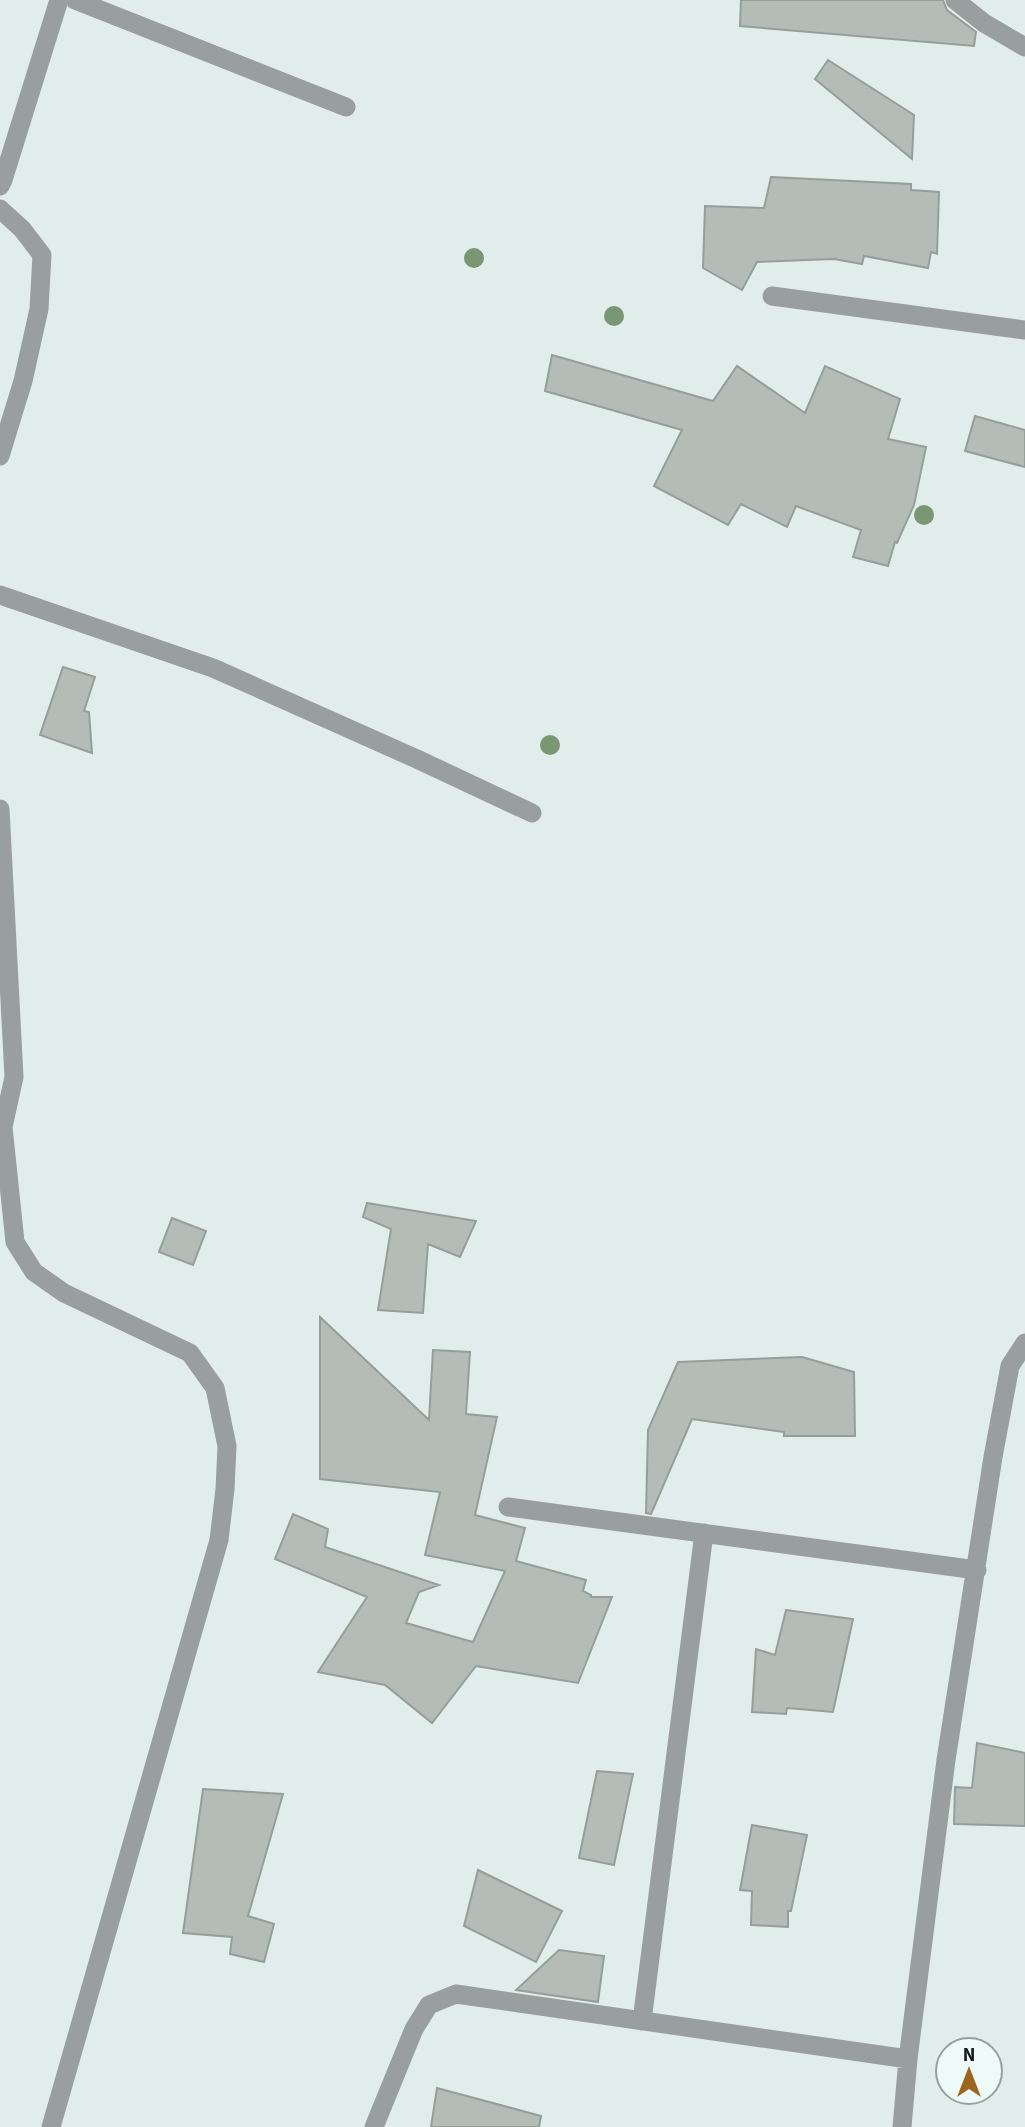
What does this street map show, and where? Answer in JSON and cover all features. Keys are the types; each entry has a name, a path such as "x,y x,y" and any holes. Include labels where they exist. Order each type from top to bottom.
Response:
{"street":[{"path":"0,186 59,0"},
{"path":"75,0 346,107"},
{"path":"955,0 984,23 1025,47"},
{"path":"0,209 22,229 42,256 39,309 23,381 0,456"},
{"path":"772,296 1025,330"},
{"path":"0,595 214,668 532,814"},
{"path":"0,809 14,1077 3,1127 15,1242 34,1272 64,1293 190,1353 215,1388 227,1446 219,1540 51,2127"},
{"path":"902,2127 908,2059 946,1760 993,1457 1010,1366 1025,1343"},
{"path":"508,1507 977,1570"},
{"path":"642,2021 704,1533"},
{"path":"374,2127 414,2029 429,2005 456,1994 908,2059"}],"building":[{"path":"741,0 943,0 947,10 976,32 974,46 740,26"},
{"path":"828,60 914,115 912,159 815,79"},
{"path":"771,177 911,184 911,190 939,192 937,254 931,252 928,268 864,256 862,264 834,259 757,262 742,290 703,268 705,206 764,208"},
{"path":"552,355 713,401 737,366 805,413 825,366 900,399 888,439 926,447 914,505 897,543 895,542 888,566 853,557 861,530 796,506 787,527 741,504 728,525 654,486 682,430 545,391"},
{"path":"975,416 1025,430 1025,467 965,451"},
{"path":"63,667 95,677 84,711 89,712 92,753 40,735"},
{"path":"367,1203 476,1221 460,1257 428,1244 423,1313 378,1310 391,1229 363,1217"},
{"path":"172,1218 206,1231 193,1265 159,1252"},
{"path":"320,1317 429,1420 433,1350 470,1352 466,1414 497,1417 475,1515 525,1528 516,1561 586,1580 583,1591 591,1597 612,1597 578,1683 476,1666 432,1723 385,1685 318,1672 367,1597 275,1559 293,1514 328,1529 325,1547 439,1585 419,1592 406,1623 473,1642 505,1571 425,1555 440,1492 320,1479"},
{"path":"802,1357 854,1372 855,1436 784,1436 784,1432 692,1419 651,1514 646,1513 648,1430 678,1362"},
{"path":"786,1610 853,1619 833,1712 787,1708 786,1714 752,1712 756,1649 775,1655"},
{"path":"977,1743 1025,1753 1025,1826 954,1824 955,1787 972,1788"},
{"path":"597,1771 633,1774 614,1865 579,1858"},
{"path":"203,1789 283,1794 248,1916 274,1924 264,1962 230,1954 232,1937 183,1933"},
{"path":"752,1825 807,1835 791,1911 788,1911 788,1927 751,1925 752,1891 740,1890"},
{"path":"478,1870 562,1911 536,1962 464,1926"},
{"path":"559,1950 604,1956 598,2002 516,1990"},
{"path":"437,2088 541,2116 539,2127 431,2127"}]}
